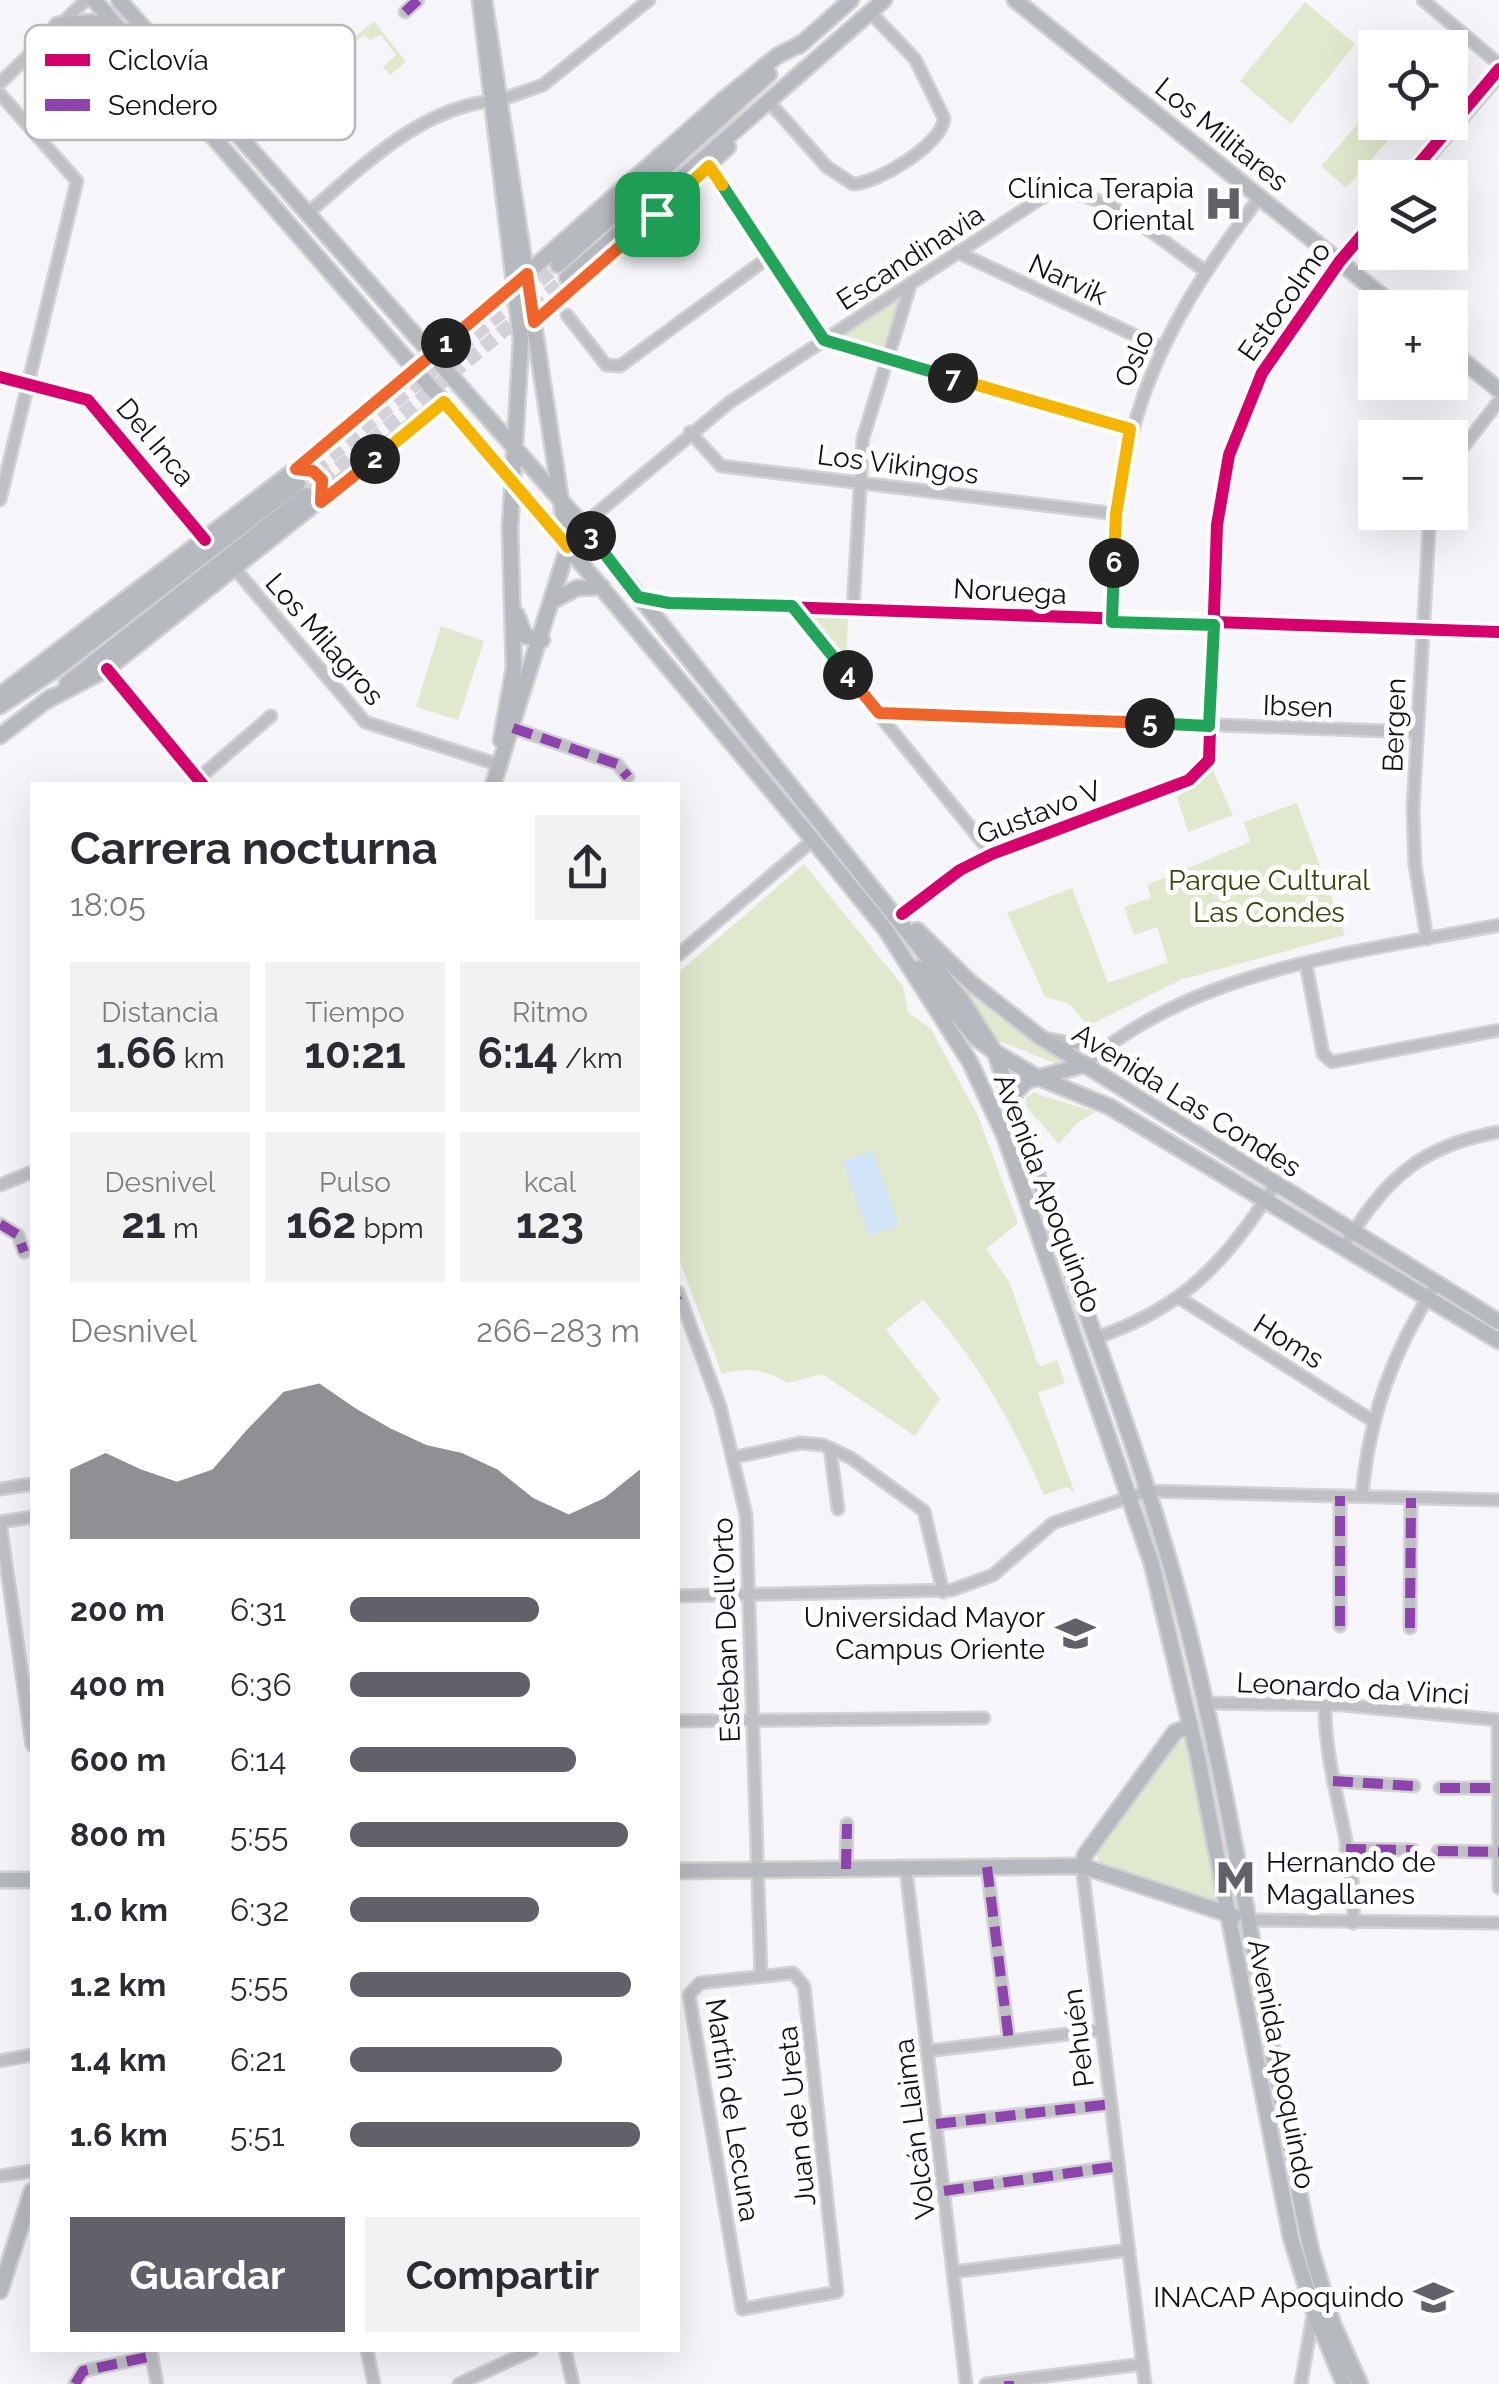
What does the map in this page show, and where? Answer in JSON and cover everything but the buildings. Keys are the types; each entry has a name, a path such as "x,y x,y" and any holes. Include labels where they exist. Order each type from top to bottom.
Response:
{"main road":[{"name":"Avenida Apoquindo","path":"90,0 115,25"},
{"name":"Avenida Apoquindo","path":"119,0 141,25"},
{"path":"482,0 521,279 522,367 513,482 514,668 500,765"},
{"path":"851,0 563,272 884,0"},
{"name":"Los Militares","path":"1016,0 1375,290"},
{"path":"57,25 102,25"},
{"path":"0,706 58,668 300,482 415,370 723,100 777,56 804,42"},
{"path":"534,322 709,166 790,81"},
{"name":"Avenida Apoquindo","path":"215,140 513,482 813,840 886,930 958,1040 1005,1137 1132,1495 1192,1726 1282,2195 1313,2309 1344,2384"},
{"name":"Avenida Apoquindo","path":"243,140 564,503 962,1000 995,1052 1148,1491 1215,1749 1305,2216 1328,2306 1360,2384"},
{"path":"494,782 556,599 568,547 534,322 521,279"},
{"path":"1468,365 1499,390"},
{"path":"46,701 107,668 236,570 444,402"},
{"path":"0,736 46,701 313,471 322,480 321,502"},
{"path":"0,695 205,540 300,482"},
{"path":"556,599 577,588 602,587"},
{"path":"511,595 522,630 530,639 542,640"},
{"name":"Avenida Las Condes","path":"874,888 970,982 1040,1037 1499,1322"},
{"name":"Avenida Las Condes","path":"886,930 976,1038 995,1052 1037,1076 1110,1107 1499,1341"},
{"path":"1010,1100 1018,1086 1037,1076 1070,1072 1084,1065"},
{"path":"1082,1866 1085,1855 1175,1732 1192,1726 1201,1730 1215,1749"},
{"path":"680,1871 1082,1866 1248,1920"},
{"path":"0,1880 30,1880"},
{"path":"1282,2195 1305,2216"},
{"path":"0,2291 30,2197"}],"street":[{"path":"57,25 90,0"},
{"path":"405,12 418,0"},
{"path":"308,213 432,116 458,105 538,89 648,0"},
{"path":"1423,0 1499,64"},
{"path":"770,103 828,168 853,184 870,182 936,140 944,118 916,60 870,12"},
{"path":"0,84 25,58"},
{"path":"1427,160 1499,76"},
{"path":"0,94 25,122"},
{"path":"0,500 77,181 41,140"},
{"path":"709,166 824,340 1130,429"},
{"name":"Escandinavia","path":"568,547 582,525 690,432 1043,196 1074,191 1096,198 1204,270"},
{"name":"Oslo","path":"1112,622 1116,514 1130,429 1160,347 1204,270 1260,197"},
{"name":"Estocolmo","path":"1202,770 1209,760 1222,488 1240,422 1262,373 1358,240"},
{"name":"Narvik","path":"957,252 1160,347"},
{"path":"567,315 606,365 620,366 769,257"},
{"path":"853,609 863,438 911,282"},
{"name":"Del Inca","path":"0,377 88,400 205,540"},
{"path":"1468,441 1499,401"},
{"name":"Los Vikingos","path":"690,432 721,466 1116,514"},
{"name":"Bergen","path":"1427,939 1415,866 1415,732 1428,530"},
{"name":"Los Milagros","path":"236,570 364,722 500,765"},
{"name":"Noruega","path":"638,597 669,603 1112,622 1499,632"},
{"path":"792,606 992,854"},
{"path":"107,668 200,782 271,716"},
{"name":"Ibsen","path":"879,713 1415,732"},
{"path":"513,728 616,764 628,778"},
{"name":"Gustavo V","path":"902,914 960,870 992,854 1090,820 1189,780 1202,770"},
{"path":"680,953 813,840"},
{"path":"1084,1065 1104,1048 1196,996 1306,964 1499,925"},
{"path":"1306,964 1323,1054 1332,1062 1499,1030"},
{"path":"1040,1037 1104,1048"},
{"path":"1344,1246 1402,1171 1448,1144 1499,1133"},
{"path":"0,1185 30,1173"},
{"path":"1096,1338 1181,1298 1243,1233 1275,1185"},
{"path":"0,1224 18,1235 24,1252"},
{"path":"1362,1496 1373,1420 1393,1359 1437,1283"},
{"name":"Homs","path":"1181,1298 1373,1420"},
{"name":"Esteban Dell'Orto","path":"680,1300 736,1457 746,1515 754,1870 761,1974"},
{"path":"736,1457 800,1443 830,1448 924,1510 943,1592"},
{"path":"830,1448 838,1508"},
{"path":"0,1488 30,1484"},
{"path":"680,1596 943,1592 993,1575 1053,1522 1148,1491 1499,1500"},
{"path":"1340,1496 1340,1626"},
{"path":"1410,1628 1411,1498"},
{"path":"30,1517 0,1522 30,1731"},
{"name":"Leonardo da Vinci","path":"1205,1703 1325,1704 1498,1720"},
{"path":"1325,1704 1354,1923"},
{"path":"680,1722 984,1718"},
{"path":"1498,1720 1499,1888"},
{"path":"1334,1782 1414,1786"},
{"path":"1440,1788 1498,1788"},
{"path":"846,1869 847,1824"},
{"path":"1346,1850 1413,1850"},
{"path":"1438,1850 1498,1852"},
{"name":"Pehuén","path":"1082,1866 1145,2384"},
{"path":"987,1867 1009,2041"},
{"name":"Volcán Llaima","path":"906,1868 966,2384"},
{"path":"1248,1920 1499,1925"},
{"name":"Juan de Ureta","path":"742,2309 837,2292 804,1986 793,1972 761,1974"},
{"name":"Martín de Lecuna","path":"742,2309 689,1995 700,1982 761,1974"},
{"path":"927,2050 1102,2030"},
{"path":"0,2061 30,2055"},
{"path":"936,2124 1111,2104"},
{"path":"944,2192 1119,2166"},
{"path":"0,2176 30,2172"},
{"path":"953,2272 1129,2250"},
{"path":"1301,2384 1313,2309"},
{"path":"367,2352 374,2384"},
{"path":"461,2384 528,2352"},
{"path":"565,2352 573,2384"},
{"path":"75,2384 83,2370 151,2353 157,2384"},
{"path":"986,2384 1143,2364"}],"green space":[{"path":"1305,2 1355,44 1291,124 1240,81"},
{"path":"374,21 406,62 390,75 383,67 396,55 381,35 370,40 364,35 355,42 355,37"},
{"path":"1358,124 1358,140 1389,140 1371,160 1358,160 1358,174 1346,188 1321,166"},
{"path":"899,299 882,350 839,339"},
{"path":"814,616 848,617 846,664 810,623"},
{"path":"441,626 484,641 458,720 416,707"},
{"path":"1213,771 1233,815 1188,832 1177,797"},
{"name":"Parque Cultural Las Condes","path":"1297,803 1345,935 1183,979 1088,1026 1070,1004 1045,997 1007,913 1072,888 1108,983 1168,962 1157,927 1134,935 1124,907 1151,898 1147,885 1250,842 1244,822"},
{"path":"804,864 903,986 908,1012 931,1029 978,1116 1018,1223 986,1249 1010,1283 1037,1362 1041,1366 1057,1360 1065,1383 1038,1393 1075,1493 1067,1487 1044,1495 992,1392 923,1300 886,1330 940,1399 915,1436 822,1374 788,1383 756,1371 722,1374 680,1261 680,971"},
{"path":"931,949 1071,1063 1059,1065 999,1041"},
{"path":"1034,1092 1096,1112 1078,1122 1059,1144 1026,1106 1025,1099"},
{"path":"1186,1740 1220,1902 1098,1865 1097,1847 1174,1742"}],"water":[{"path":"873,1151 899,1226 869,1236 843,1161"}],"tunnel":[{"path":"298,483 558,265"},
{"path":"306,495 567,278"}],"marked path":[{"path":"405,12 418,0"},
{"path":"513,728 617,764 628,777"},
{"path":"0,1224 18,1235 24,1252"},
{"path":"1340,1496 1340,1626"},
{"path":"1410,1628 1411,1498"},
{"path":"1333,1781 1414,1786"},
{"path":"1440,1788 1498,1788"},
{"path":"846,1869 847,1824"},
{"path":"1346,1849 1413,1850"},
{"path":"1438,1851 1499,1852"},
{"path":"987,1867 1009,2041"},
{"path":"936,2124 1111,2104"},
{"path":"944,2191 1119,2166"},
{"path":"75,2384 83,2371 152,2356"}],"cycle path":[{"path":"1422,160 1499,69"},
{"path":"902,914 960,870 992,854 1189,780 1209,760 1217,525 1229,455 1262,373 1358,240"},
{"path":"0,377 88,400 205,540"},
{"path":"638,597 669,603 1499,632"},
{"path":"107,669 201,782"}],"place":[{"name":"Clínica Terapia Oriental","path":"1224,204"},
{"name":"Universidad Mayor Campus Oriente","path":"1075,1633"},
{"name":"Hernando de Magallanes","path":"1236,1878"},
{"name":"INACAP Apoquindo","path":"1434,2297"}],"route":[{"path":"709,166 824,340 1130,429 1116,514 1112,622 1214,625 1209,726 879,713 792,606 669,603 638,597 582,525 568,547 444,402 321,502 325,492 319,476 313,471 296,469 527,274 534,322 657,214 709,166"}]}
